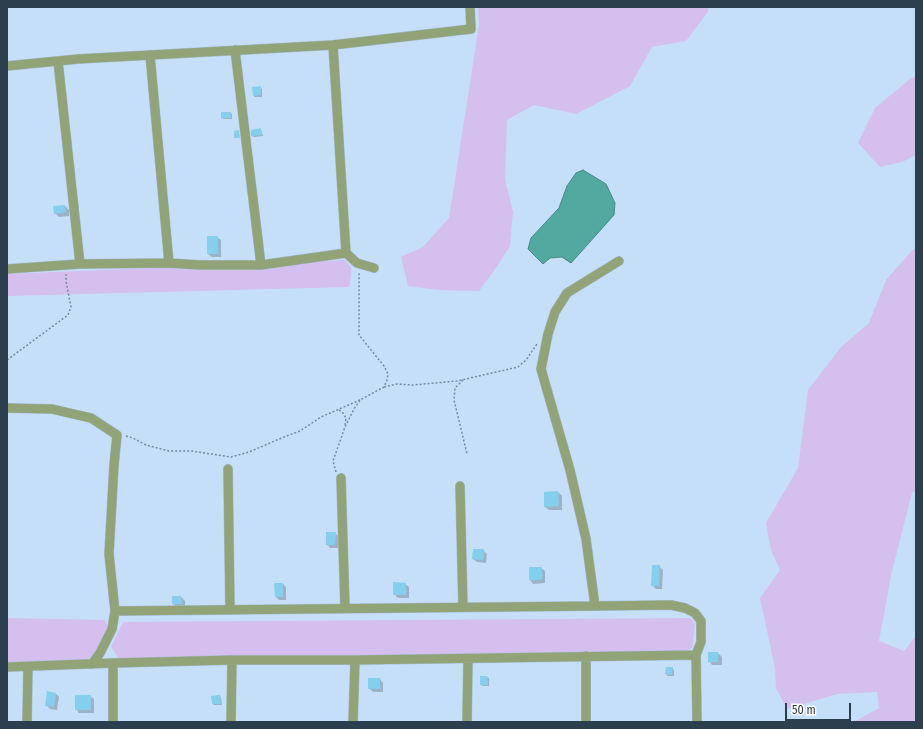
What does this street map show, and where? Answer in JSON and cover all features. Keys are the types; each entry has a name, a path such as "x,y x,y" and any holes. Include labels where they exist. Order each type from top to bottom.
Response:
{"street":[{"path":"7,66 58,61 333,45 471,29 470,7"},
{"path":"333,45 346,253 357,263 374,268"},
{"path":"235,50 261,265"},
{"path":"150,56 169,263"},
{"path":"58,61 80,264"},
{"path":"7,269 80,264 169,263 200,265 261,265 346,253"},
{"path":"595,606 586,539 570,470 541,369 548,334 556,312 567,293 619,261"},
{"path":"7,408 52,409 91,418 117,435 109,554 115,611 112,629 100,653 92,664"},
{"path":"228,469 230,609"},
{"path":"341,478 345,608"},
{"path":"460,486 463,607"},
{"path":"115,611 671,605 695,612 701,621 701,642 696,655 697,722"},
{"path":"7,667 232,660 468,659 696,655"},
{"path":"586,656 586,722"},
{"path":"467,722 468,659"},
{"path":"231,722 232,660"},
{"path":"353,722 355,660"},
{"path":"112,722 113,663"},
{"path":"27,722 28,667"}],"path":[{"path":"357,263 360,274 358,303 359,335 384,366 388,374 384,387"},
{"path":"7,360 68,315 71,307 66,281 66,270"},
{"path":"117,435 133,438 146,445 159,449 170,451 191,451 231,457 249,452 284,436 300,431 321,417 360,400 384,387 397,384 413,385 465,379 518,367 526,360 533,348 548,334"},
{"path":"465,379 455,388 454,400 468,454"},
{"path":"341,478 336,475 333,461 345,427 360,400"},
{"path":"338,409 346,418 345,427"}],"shaded area":[{"path":"478,7 708,7 708,12 686,41 652,47 630,86 576,114 534,105 507,120 505,179 513,212 510,246 479,291 439,290 408,286 401,257 423,247 449,218 479,25"},
{"path":"916,76 916,155 902,162 880,167 858,143 875,108 910,79"},
{"path":"583,170 606,184 615,203 614,215 571,263 562,257 550,258 543,264 528,249 531,238 559,208 567,186 576,173"},
{"path":"916,246 916,490 912,493 892,571 879,641 904,651 916,636 916,722 854,722 879,708 877,692 837,694 787,709 776,688 775,668 760,598 780,570 771,550 766,523 798,468 808,390 841,347 869,323 886,280"},
{"path":"345,260 351,267 349,287 7,296 7,274"},
{"path":"7,618 105,620 108,629 96,656 78,663 7,664"},
{"path":"691,618 695,624 692,648 681,654 119,659 111,647 123,622"}],"building":[{"path":"261,86 261,95 253,96 252,87"},
{"path":"221,112 231,112 231,118 221,118"},
{"path":"261,128 262,135 251,136 251,130"},
{"path":"239,130 240,138 234,138 234,131"},
{"path":"65,205 66,212 54,214 53,206"},
{"path":"207,236 218,236 218,254 207,254"},
{"path":"558,491 559,506 544,507 544,492"},
{"path":"326,532 336,532 335,545 326,545"},
{"path":"473,549 484,549 483,560 472,559"},
{"path":"652,565 660,565 659,586 651,586"},
{"path":"529,567 542,567 542,580 529,580"},
{"path":"393,582 406,583 406,595 393,595"},
{"path":"274,583 283,583 283,597 275,597"},
{"path":"172,596 181,596 182,604 172,604"},
{"path":"708,652 718,652 718,662 708,662"},
{"path":"666,667 673,667 672,675 665,674"},
{"path":"480,676 487,676 488,685 480,685"},
{"path":"368,678 380,678 380,689 368,689"},
{"path":"47,691 56,693 54,707 45,706"},
{"path":"75,695 91,695 91,710 75,710"},
{"path":"220,695 221,704 212,704 211,696"}]}
